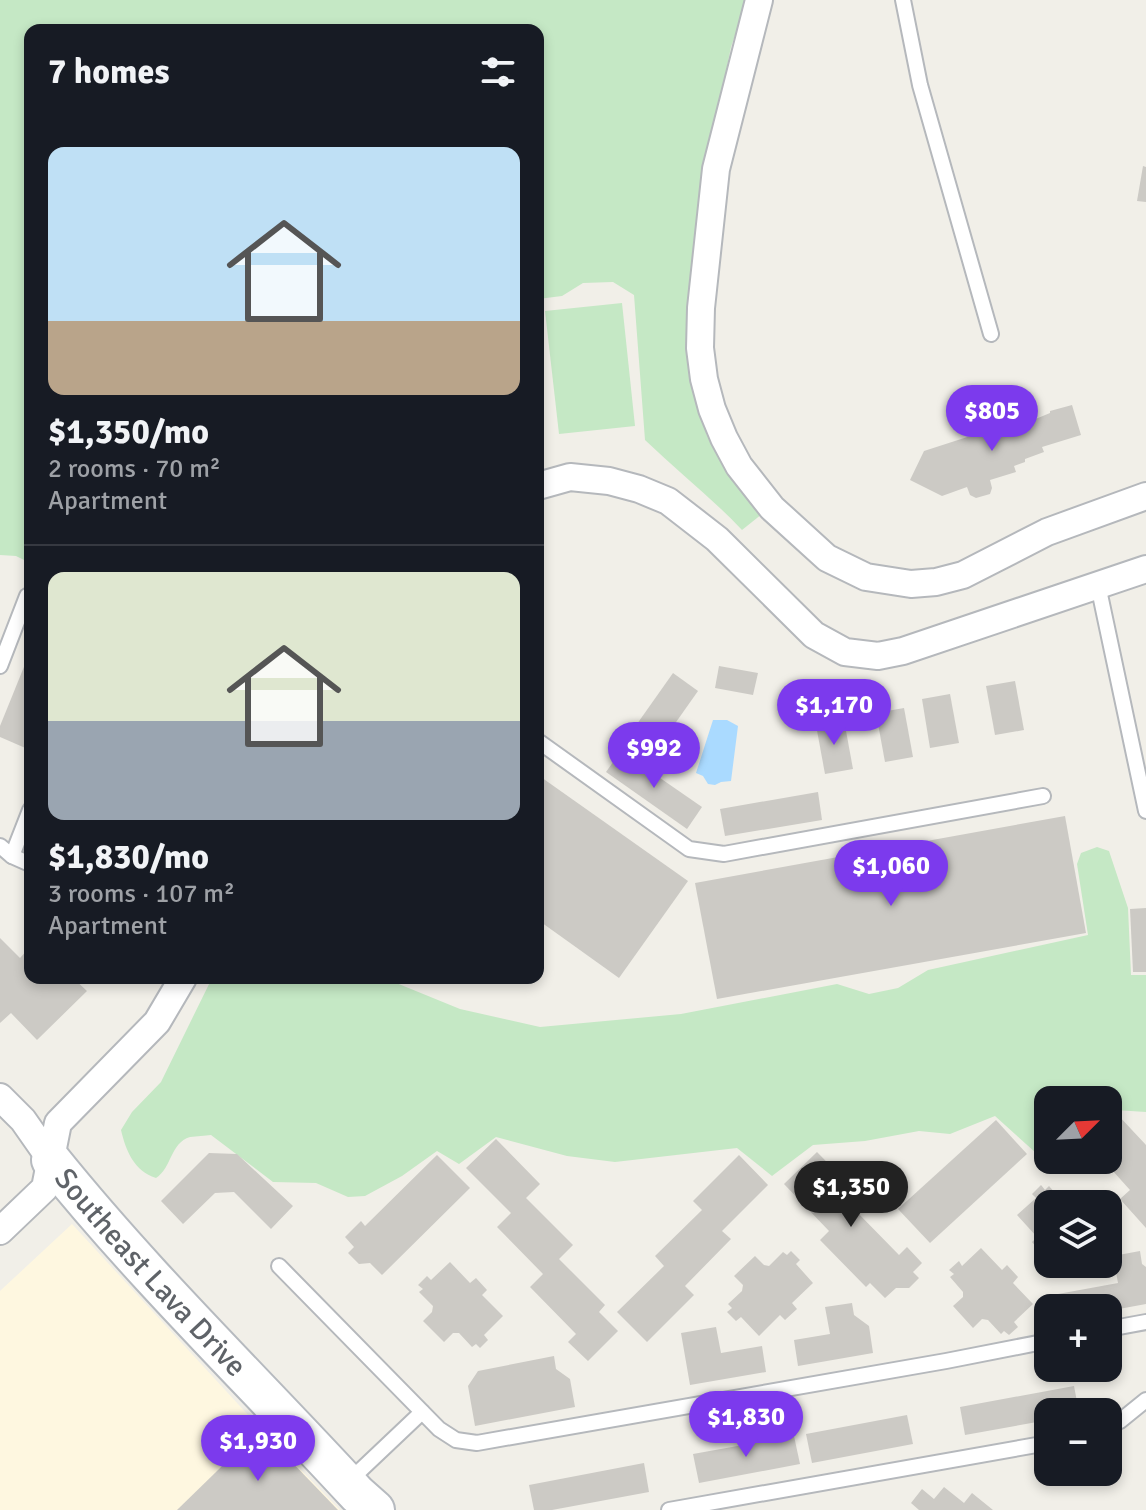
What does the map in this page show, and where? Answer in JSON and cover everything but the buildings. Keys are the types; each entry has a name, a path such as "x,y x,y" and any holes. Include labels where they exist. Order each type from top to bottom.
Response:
{"street":[{"path":"759,0 716,169 701,308 700,348 704,379 718,424 739,466 755,487 772,508 827,558 866,577 911,584 963,575 1047,532 1146,496"},
{"path":"544,484 570,477 609,481 668,501 717,539 814,635 845,652 878,656 903,651 1146,569"},
{"path":"0,1231 45,1188 58,1123 157,1022 179,984"},
{"name":"Southeast Lava Drive","path":"0,1097 23,1120 87,1204 211,1340 375,1510"}],"lane":[{"path":"903,0 920,85 991,334"},
{"path":"1098,585 1146,811"},
{"path":"0,666 24,604"},
{"path":"544,745 689,849 724,854 1043,796"},
{"path":"12,856 24,825"},
{"path":"0,846 24,861"},
{"path":"279,1266 439,1429 456,1440 477,1443 1034,1344"},
{"path":"1122,1326 1146,1322"},
{"path":"1122,1419 1146,1400"},
{"path":"347,1483 422,1412"},
{"path":"669,1510 1034,1445"}],"shaded area":[{"path":"72,1224 340,1510 0,1510 0,1291"}],"green space":[{"path":"0,0 747,0 731,47 706,169 695,392 707,436 727,472 762,514 742,530 645,440 634,295 613,282 583,283 562,296 544,298 544,24 24,24 24,560 0,555"},
{"path":"622,303 635,426 559,434 545,311"},
{"path":"1097,847 1109,851 1128,908 1131,975 1146,975 1146,1112 1122,1110 1122,1086 1034,1086 1034,1151 995,1116 950,1134 919,1131 865,1141 813,1145 772,1176 737,1148 615,1162 567,1156 496,1137 459,1164 437,1151 402,1176 365,1196 348,1197 316,1183 273,1182 211,1135 183,1140 156,1178 137,1165 128,1153 123,1138 121,1130 132,1112 161,1082 209,984 399,984 460,1009 540,1027 681,1014 837,984 869,994 898,988 928,970 1088,935 1077,864 1081,853"}],"water":[{"path":"713,720 727,720 738,726 731,781 715,785 708,784 703,776 696,773"}]}
